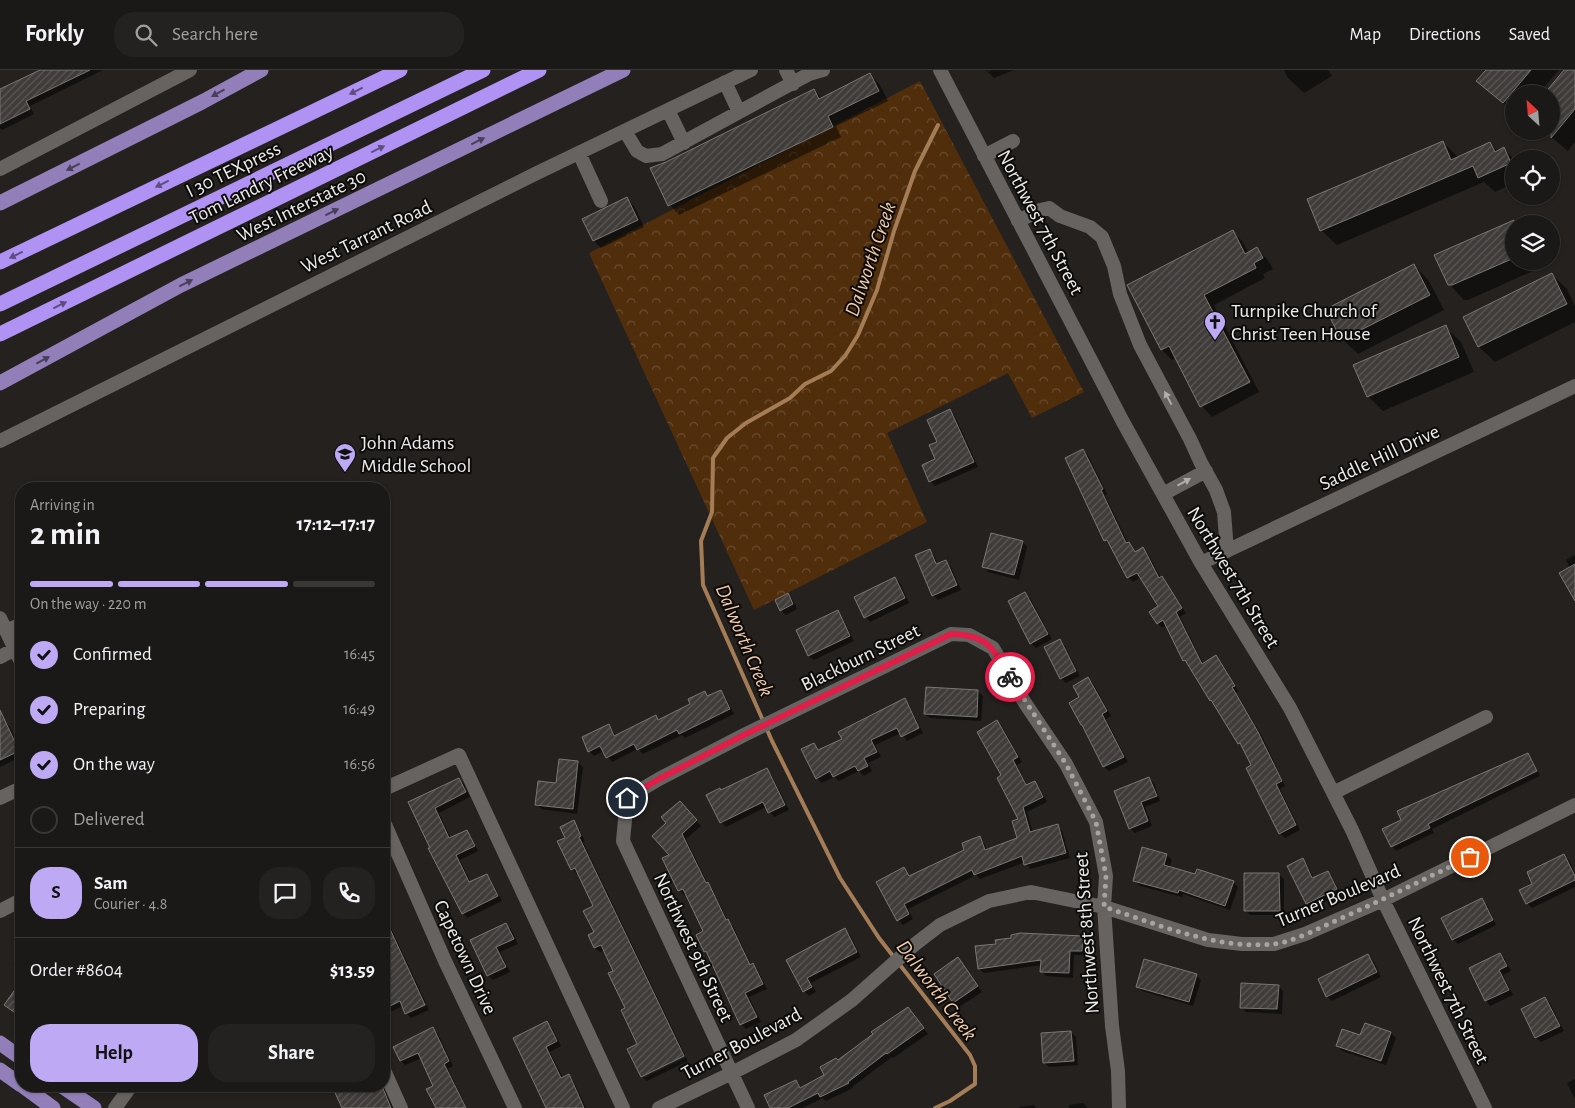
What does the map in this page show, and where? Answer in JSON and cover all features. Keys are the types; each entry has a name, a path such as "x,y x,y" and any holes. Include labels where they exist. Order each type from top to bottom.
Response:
{"highway":[{"path":"0,262 400,70"},
{"name":"I 30 TEXpress","path":"0,304 483,70"},
{"name":"Tom Landry Freeway","path":"0,334 539,70"}],"main road":[{"path":"0,203 202,102 261,70"},
{"name":"West Interstate 30","path":"0,384 181,285 623,70"},
{"path":"0,1043 15,1054"},
{"path":"0,1070 15,1081"},
{"path":"30,1092 53,1108"},
{"path":"71,1092 94,1108"}],"street":[{"path":"0,169 190,70"},
{"name":"West Tarrant Road","path":"0,441 750,70"},
{"path":"786,70 793,84"},
{"path":"625,131 637,151 646,156 662,154 810,74 823,70"},
{"name":"Northwest 7th Street","path":"940,70 1200,563 1290,708 1485,1108"},
{"path":"725,82 739,112"},
{"path":"668,110 684,142"},
{"path":"984,156 1013,142"},
{"path":"579,153 601,202"},
{"path":"1018,221 1040,210 1049,208 1060,216 1090,227 1102,237 1114,266 1120,294 1140,344 1216,490 1224,512 1227,551"},
{"name":"Saddle Hill Drive","path":"1200,563 1575,386"},
{"path":"1163,494 1206,471"},
{"path":"0,618 15,649 0,657"},
{"path":"6,631 15,627"},
{"name":"Blackburn Street","path":"627,798 659,779 744,735 951,634"},
{"name":"Northwest 8th Street","path":"951,634 969,635 993,648 1025,703 1066,764 1096,822 1106,876 1104,907 1112,1026 1118,1071 1119,1108"},
{"path":"1333,793 1486,717"},
{"path":"390,786 459,755 623,1108"},
{"path":"0,798 15,791"},
{"name":"Northwest 9th Street","path":"627,798 623,841 748,1108"},
{"name":"Turner Boulevard","path":"659,1108 796,1040 852,1000 940,925 989,901 1031,892 1104,907 1208,940 1242,944 1274,944 1306,934 1383,900 1575,805"},
{"name":"Capetown Drive","path":"390,836 445,961 515,1108"},
{"path":"0,911 15,903"},
{"path":"390,1083 401,1108"},
{"path":"115,1108 127,1092"}],"green space":[{"path":"920,81 1084,392 1032,418 1008,373 887,433 927,522 754,610 589,253"}],"building":[{"path":"40,70 90,70 26,101 30,109 0,124 0,89"},
{"path":"1486,70 1531,70 1518,85 1505,85 1505,101 1503,103 1476,81"},
{"path":"1564,70 1575,70 1575,109 1560,127 1560,85 1552,85"},
{"path":"870,73 879,91 828,116 833,127 668,206 650,168 666,162 814,89 819,99"},
{"path":"1443,141 1451,160 1490,142 1495,152 1504,147 1505,150 1505,166 1478,178 1473,166 1320,231 1307,199"},
{"path":"627,197 638,220 593,241 582,219"},
{"path":"1505,224 1505,262 1452,285 1448,285 1434,255"},
{"path":"1233,230 1245,254 1257,247 1263,258 1254,263 1256,268 1204,295 1250,382 1200,407 1169,346 1161,350 1127,285"},
{"path":"1414,264 1430,295 1341,340 1326,309"},
{"path":"1552,273 1567,304 1478,347 1463,317"},
{"path":"1446,325 1459,357 1367,397 1353,365"},
{"path":"950,409 974,462 929,482 922,465 935,459 929,445 937,442 927,420"},
{"path":"1083,449 1103,489 1101,490 1126,543 1129,542 1135,552 1143,547 1159,578 1162,576 1182,608 1176,612 1202,664 1216,655 1235,686 1232,687 1258,732 1282,781 1276,784 1296,825 1279,834 1246,768 1251,765 1240,743 1238,744 1185,660 1183,661 1163,620 1157,624 1149,612 1158,606 1137,573 1127,578 1107,540 1104,541 1065,458"},
{"path":"991,533 1023,541 1014,575 982,567"},
{"path":"930,549 936,564 946,560 957,585 932,596 915,555"},
{"path":"1575,564 1575,601 1559,573"},
{"path":"895,577 905,598 864,618 854,597"},
{"path":"1025,592 1048,634 1030,644 1008,601"},
{"path":"788,593 793,604 780,611 775,600"},
{"path":"838,610 850,636 808,656 796,630"},
{"path":"1060,639 1076,671 1060,679 1044,647"},
{"path":"1088,677 1107,711 1102,714 1124,757 1103,767 1069,703 1079,697 1073,686"},
{"path":"926,687 978,690 977,717 924,714"},
{"path":"721,690 730,709 679,734 677,730 637,750 634,744 606,758 600,746 588,752 582,737 609,724 614,736 656,715 658,720 690,704 688,699 705,691 707,696"},
{"path":"905,698 919,728 901,737 897,728 871,740 877,752 864,758 868,766 858,771 855,766 833,777 830,771 816,779 801,749 814,743 818,750 842,739 838,732"},
{"path":"0,710 15,742 15,753 0,760"},
{"path":"997,720 1018,757 1013,760 1026,785 1035,781 1043,797 1023,807 1030,832 1058,824 1066,853 1024,865 1022,856 974,875 972,870 904,904 909,914 897,921 876,882 904,867 909,876 964,850 962,843 980,836 985,850 1017,838 1012,821 1018,819 997,778 1001,775 977,732"},
{"path":"1528,753 1537,771 1428,824 1430,828 1391,847 1382,829 1401,820 1397,811"},
{"path":"559,759 578,761 573,809 535,805 538,781 556,783"},
{"path":"767,768 785,805 768,813 763,802 720,823 706,795"},
{"path":"1149,777 1157,796 1141,802 1148,821 1129,829 1114,791"},
{"path":"459,778 466,792 435,808 449,838 467,830 475,846 456,855 469,882 487,874 498,896 462,914 428,848 430,848 408,802"},
{"path":"680,801 697,820 682,834 726,920 728,919 750,965 753,963 763,984 745,993 757,1017 740,1025 706,951 704,952 696,935 703,931 683,889 678,891 662,858 669,855 652,836 666,823 661,817"},
{"path":"574,820 581,836 579,837 684,1056 641,1077 627,1049 637,1044 621,1010 625,1008 608,973 613,971 601,945 594,948 588,935 594,932 583,911 593,906 575,868 571,870 557,841 565,838 560,827"},
{"path":"1142,847 1167,854 1164,865 1195,874 1197,869 1234,881 1225,906 1179,890 1178,893 1133,881"},
{"path":"1564,854 1575,876 1575,880 1526,904 1519,890 1532,884 1527,872"},
{"path":"1303,858 1312,878 1328,871 1337,889 1306,904 1287,866"},
{"path":"1244,873 1279,873 1280,911 1244,911"},
{"path":"1482,898 1493,920 1452,940 1441,918"},
{"path":"506,923 514,939 496,947 506,967 487,976 470,940"},
{"path":"845,928 857,952 807,978 812,987 803,992 786,960"},
{"path":"390,929 425,1005 405,1014 400,1001 390,1006"},
{"path":"1020,933 1083,936 1082,951 1070,951 1069,973 1040,972 1041,960 978,969 975,946 996,944 995,940 1011,938 1011,935"},
{"path":"1500,953 1507,966 1499,970 1509,990 1485,1001 1469,968"},
{"path":"1368,954 1377,972 1326,997 1318,979"},
{"path":"958,957 978,986 953,1003 934,974"},
{"path":"1144,959 1197,974 1189,1002 1136,987"},
{"path":"1241,983 1279,985 1277,1009 1240,1008"},
{"path":"15,989 15,1013 4,1005"},
{"path":"1545,997 1560,1026 1535,1038 1521,1009"},
{"path":"908,1007 924,1028 886,1053 849,1083 820,1097 818,1093 788,1108 770,1108 764,1095 796,1080 800,1088 824,1075 820,1067 836,1058 838,1060 873,1034 871,1032"},
{"path":"547,1021 557,1041 546,1047 561,1078 569,1074 584,1108 546,1108 513,1038"},
{"path":"1365,1023 1391,1032 1381,1061 1336,1046 1342,1029 1360,1035"},
{"path":"433,1027 449,1061 444,1064 466,1108 436,1108 426,1089 433,1086 418,1053 400,1061 393,1047"},
{"path":"1071,1031 1074,1061 1043,1063 1041,1033"},
{"path":"335,1092 384,1092 391,1108 342,1108"}],"waterway":[{"name":"Dalworth Creek","path":"935,1108 950,1101 975,1084 975,1066 970,1055 879,938 840,878 772,741 703,585 701,541 712,512 713,458 727,438 746,423 790,398 805,384 831,371 845,356 858,335 877,290 894,231 915,171 938,125"}],"way so far":[{"path":"1010,677 1066,764 1096,822 1106,876 1104,907 1208,940 1242,944 1274,944 1306,934 1383,900 1470,857"}],"place":[{"name":"Turnpike Church of Christ Teen House","path":"1215,341"},
{"name":"John Adams Middle School","path":"345,473"}],"route":[{"path":"627,798 659,779 744,735 951,634 969,635 993,648 1010,677"}]}
